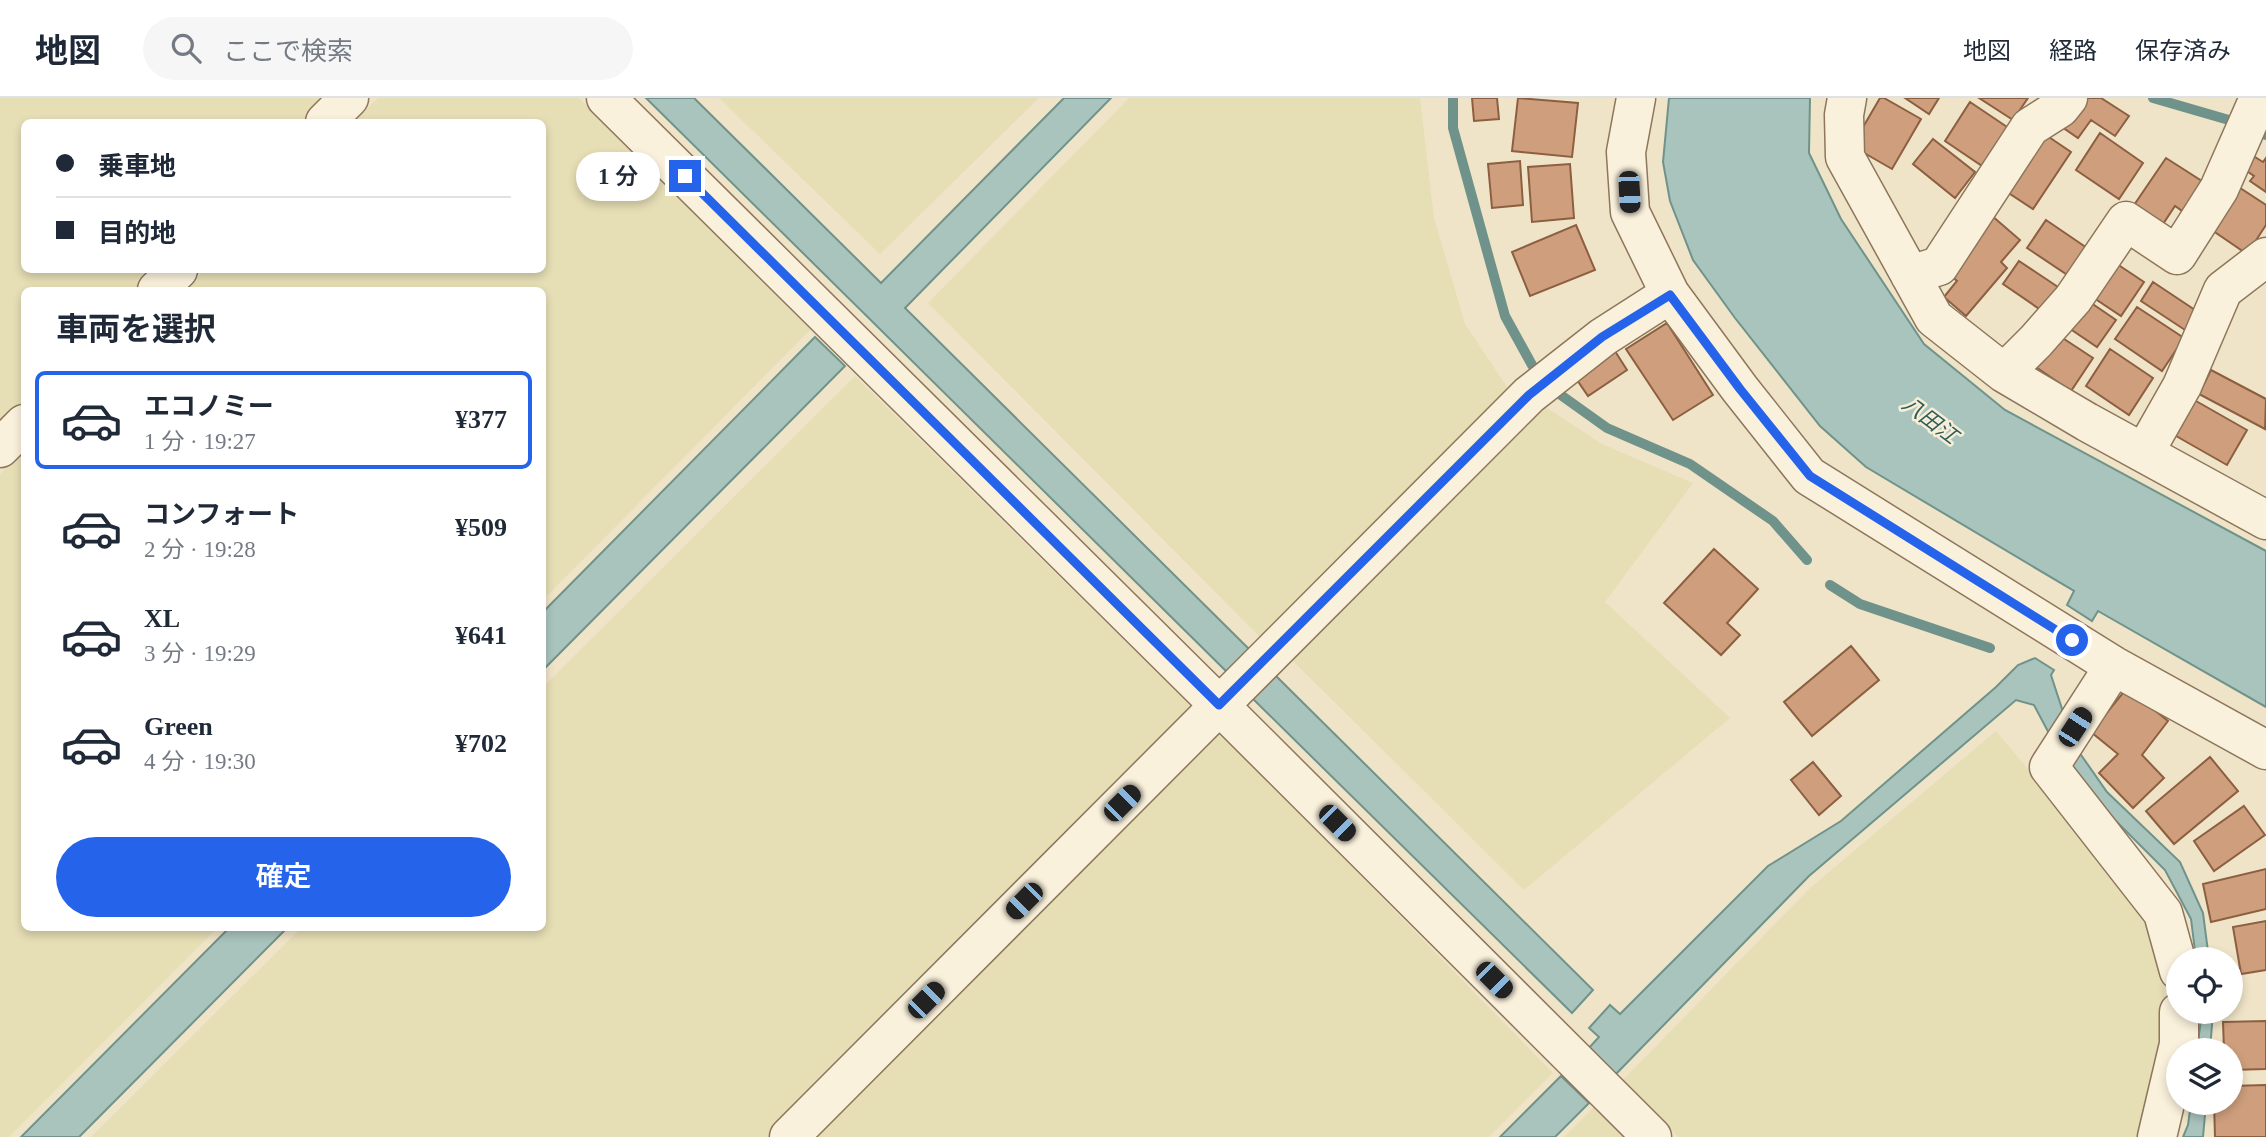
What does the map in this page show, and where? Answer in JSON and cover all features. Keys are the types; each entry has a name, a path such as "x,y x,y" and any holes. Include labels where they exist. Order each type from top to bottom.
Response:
{"street":[{"path":"328,119 349,98"},
{"path":"606,98 1652,1137"},
{"path":"1636,98 1626,152 1630,212 1670,295 1740,389 1810,476 2114,666 2266,750"},
{"path":"1847,98 1844,115 1844,157 1934,318 2004,373 2266,520"},
{"path":"1910,275 1939,266 2030,127 2060,108 2068,98"},
{"path":"2004,373 2073,299 2126,221 2177,255 2219,189 2251,114"},
{"path":"2144,453 2182,386 2223,289 2266,257"},
{"path":"161,287 175,273"},
{"path":"789,1137 1529,395 1602,337 1670,295"},
{"path":"0,448 21,427"},
{"path":"2114,666 2049,767 2163,914 2172,947"},
{"path":"2157,1137 2179,1044 2179,1024"}],"shaded area":[{"path":"0,98 327,98 306,119 21,119 21,273 153,273 138,287 21,287 21,405 0,426"},
{"path":"378,98 579,98 811,329 546,597 546,287 187,287 202,273 546,273 546,119 356,119"},
{"path":"719,98 1039,98 880,254"},
{"path":"1129,98 1420,98 1434,218 1465,324 1513,396 1264,641 928,303"},
{"path":"855,376 1193,708 767,1137 91,1137 298,931 546,931 546,684"},
{"path":"1541,404 1602,444 1693,483 1605,602 1730,718 1524,890 1290,658"},
{"path":"21,452 21,931 214,931 9,1137 0,1137 0,474"},
{"path":"1216,728 1553,1073 1489,1137 809,1137"},
{"path":"1996,731 2143,906 2164,970 2165,1019 2139,1137 1678,1137 1622,1081 1810,888"},
{"path":"1595,1106 1626,1137 1564,1137"}],"water":[{"path":"646,98 694,98 881,283 1064,98 1111,98 905,308 1252,652 1229,674"},
{"name":"八田江","path":"1669,98 1810,98 1809,153 1841,219 1924,344 2005,410 2266,551 2266,707 2098,611 2092,621 2067,605 2074,591 1866,467 1820,426 1693,260 1670,201 1663,162"},
{"path":"815,337 845,366 546,667 546,609"},
{"path":"2035,658 2054,670 2051,675 2066,721 2053,741 2034,705 2016,700 1809,876 1614,1076 1587,1050 1599,1037 1589,1028 1610,1005 1620,1014 1768,866 1841,821 2018,665"},
{"path":"1272,672 1593,990 1572,1013 1249,695"},
{"path":"2079,752 2107,792 2180,862 2203,913 2207,947 2194,947 2191,919 2165,870 2092,797 2071,765"},
{"path":"226,931 284,931 79,1137 21,1137"},
{"path":"2200,1024 2212,1024 2211,1038 2199,1038"},
{"path":"1561,1076 1589,1103 1555,1137 1500,1137"},
{"path":"2189,1115 2205,1115 2203,1137 2183,1137"}],"building":[{"path":"1472,98 1497,98 1499,119 1474,121"},
{"path":"1518,98 1578,103 1572,157 1512,151"},
{"path":"1880,98 1921,119 1892,169 1852,146"},
{"path":"1905,98 1939,98 1929,114"},
{"path":"1979,98 2028,98 2013,120"},
{"path":"2077,98 2101,98 2129,116 2115,136 2091,120 2078,138 2059,125"},
{"path":"1970,102 2016,133 1991,172 1945,141"},
{"path":"2040,131 2071,152 2033,209 2001,188"},
{"path":"2100,133 2143,163 2119,199 2076,170"},
{"path":"1933,139 1975,172 1955,198 1913,164"},
{"path":"2247,152 2263,162 2266,158 2266,192 2250,181 2254,176 2238,165"},
{"path":"2166,158 2205,183 2185,213 2175,206 2159,230 2130,211"},
{"path":"1520,161 1523,205 1492,208 1488,164"},
{"path":"1570,164 1574,218 1532,222 1528,167"},
{"path":"2231,182 2266,205 2266,225 2247,254 2203,224"},
{"path":"1991,215 2020,240 2001,262 2007,268 1966,316 1944,297 1957,281 1944,270"},
{"path":"2046,220 2090,250 2072,278 2027,248"},
{"path":"1576,225 1595,270 1530,296 1512,252"},
{"path":"2108,258 2144,282 2121,316 2085,292"},
{"path":"2019,261 2067,293 2051,317 2003,284"},
{"path":"2153,282 2198,312 2185,330 2141,301"},
{"path":"2081,296 2116,320 2097,347 2063,324"},
{"path":"2137,307 2184,338 2162,371 2115,339"},
{"path":"1667,323 1713,395 1673,420 1626,349"},
{"path":"2055,333 2093,358 2071,391 2033,365"},
{"path":"1613,348 1627,370 1588,396 1573,374"},
{"path":"2110,349 2153,378 2129,415 2086,386"},
{"path":"2211,370 2266,399 2265,429 2199,394"},
{"path":"2189,397 2247,430 2227,465 2169,432"},
{"path":"1714,549 1758,589 1727,623 1740,635 1721,655 1664,603"},
{"path":"1851,646 1879,680 1812,736 1784,702"},
{"path":"2127,688 2168,721 2142,755 2164,778 2133,808 2099,773 2118,754 2091,732"},
{"path":"2210,757 2238,791 2174,844 2146,811"},
{"path":"1813,762 1841,796 1819,815 1791,780"},
{"path":"2244,806 2265,835 2214,871 2194,841"},
{"path":"2266,869 2266,909 2211,922 2203,884"},
{"path":"2266,921 2266,970 2243,974 2243,947 2236,947 2233,927"},
{"path":"2266,1021 2266,1069 2243,1070 2243,1038 2224,1038 2223,1024 2243,1024 2243,1022"},
{"path":"2266,1085 2266,1137 2215,1137 2214,1115 2243,1115 2243,1086"}],"waterway":[{"path":"1453,98 1453,128 1505,316 1532,365"},
{"path":"2153,98 2253,127 2266,135"},
{"path":"1558,393 1607,428 1690,464 1773,521 1807,560"},
{"path":"1830,585 1860,604 1990,648"}],"route":[{"path":"685,176 1219,705 1529,395 1602,337 1670,295 1740,389 1810,476 2072,640"}]}
